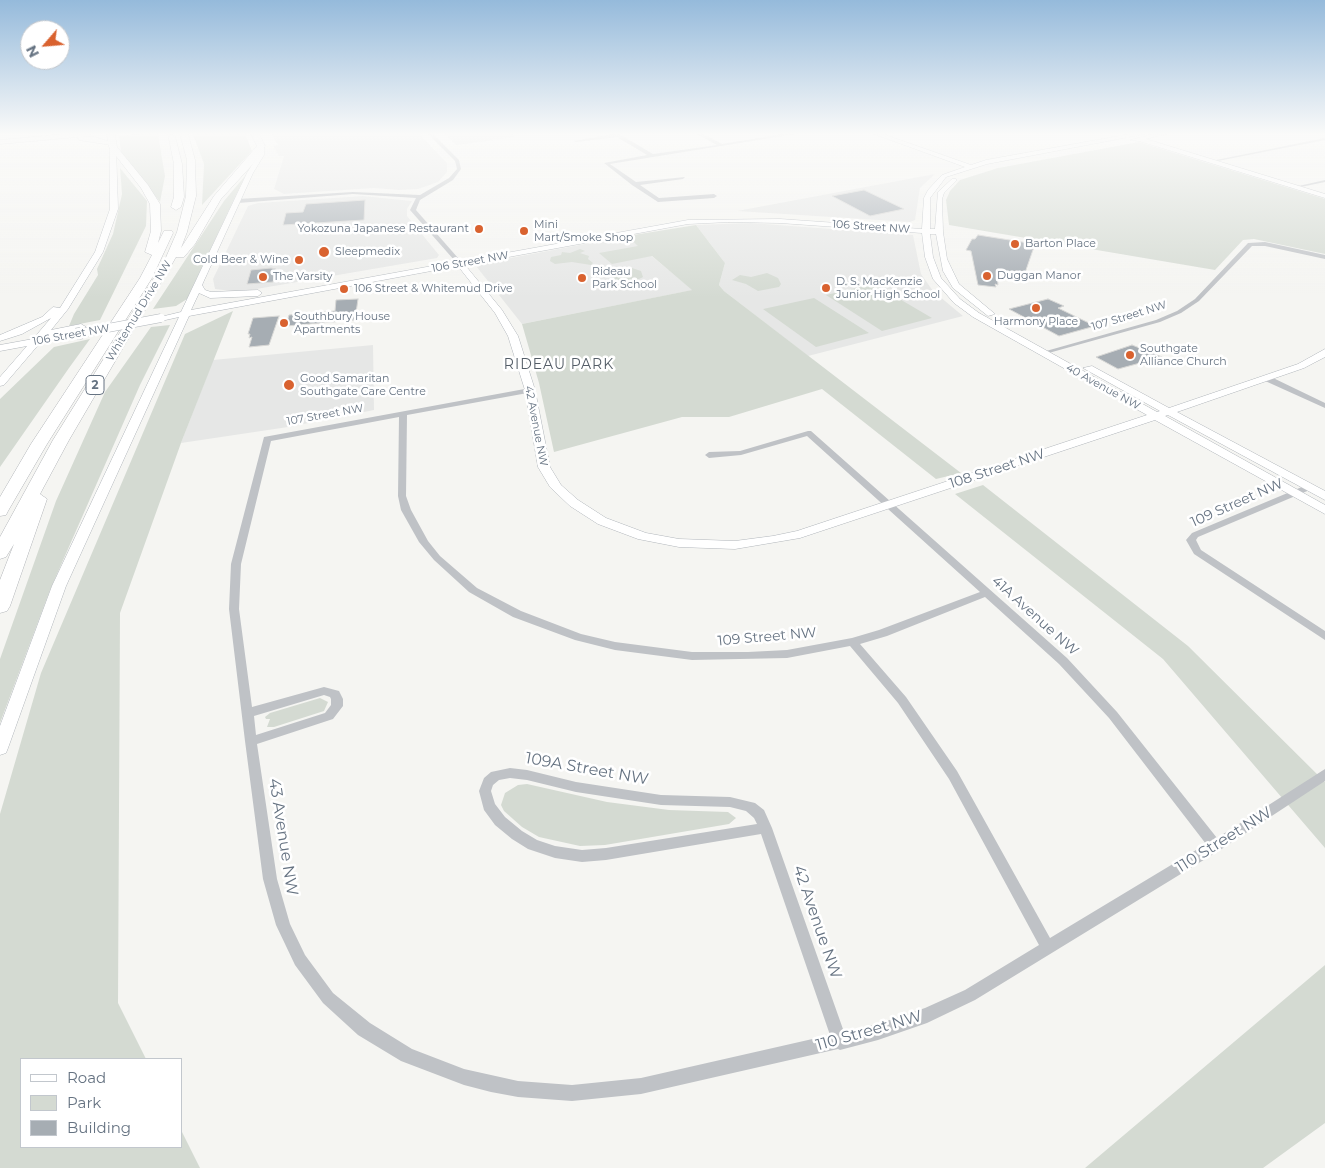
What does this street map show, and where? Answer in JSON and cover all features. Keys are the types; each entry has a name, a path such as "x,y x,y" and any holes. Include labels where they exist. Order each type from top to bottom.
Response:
{"highway":[{"path":"146,189 155,204 156,231 149,254 154,264"},
{"name":"Whitemud Drive NW","path":"0,511 39,444 154,264 172,221 179,196 179,189"},
{"name":"Whitemud Drive NW","path":"0,553 61,440 162,277 182,232 191,189"},
{"path":"162,277 191,242 216,198 225,189"},
{"path":"0,606 61,440"},
{"path":"0,492 39,444"}],"street":[{"path":"0,384 64,309 76,292 99,252 112,218 114,189"},
{"path":"0,748 60,586 244,189"},
{"path":"396,195 431,189"},
{"path":"238,201 349,194 422,197 436,189"},
{"path":"641,189 658,200 714,196"},
{"name":"106 Street NW","path":"926,229 927,198 931,189"},
{"path":"938,230 941,192 945,189"},
{"path":"1301,189 1325,196"},
{"name":"42 Avenue NW","path":"422,197 413,206 414,212 458,261 508,326 519,351 530,390 544,467 556,487 574,503 602,521 626,531 661,540"},
{"name":"106 Street NW","path":"0,348 264,294 669,225 701,221 780,221 938,230"},
{"name":"40 Avenue NW","path":"926,229 932,269 946,290 976,315 1325,510"},
{"name":"40 Avenue NW","path":"938,230 947,271 961,291 991,314 1325,496"},
{"name":"107 Street NW","path":"1043,354 1152,323 1180,312 1197,300 1248,245 1254,243 1325,257"},
{"name":"106 Street NW","path":"186,311 229,306 458,261"},
{"path":"198,286 202,292 210,295 264,294"},
{"path":"0,340 46,319 76,292"},
{"path":"177,334 200,317 229,306"},
{"path":"64,309 68,333"},
{"path":"43,334 68,333"},
{"path":"0,384 16,375 68,333"},
{"name":"106 Street NW","path":"0,340 43,334"},
{"name":"108 Street NW","path":"661,540 718,545 756,543 800,534 887,504 1021,462 1266,378 1309,363 1325,352"},
{"path":"0,378 1,366"},
{"path":"1266,378 1325,406"},
{"name":"107 Street NW","path":"272,436 530,390"},
{"name":"109 Street NW","path":"403,413 402,496 414,526 432,552 473,590 517,614 579,637 615,646 664,654 748,656 786,654 852,642 883,633 987,593"},
{"name":"41A Avenue NW","path":"709,455 741,453 808,433 1063,661 1091,690 1215,846"},
{"name":"43 Avenue NW","path":"272,436 266,442 234,577 234,609 270,879 283,925 300,960 328,998 364,1029"},
{"name":"109 Street NW","path":"1309,488 1195,534 1191,540 1197,552 1325,636"},
{"path":"852,642 902,700 953,775 1048,948"},
{"path":"248,713 324,691 335,694 337,699 337,706 329,716 251,741"},
{"name":"109A Street NW","path":"759,814 750,808 730,802 661,800 518,774 495,776 488,782 485,791 489,806 500,821 517,835 533,845 555,852 582,856 606,854 765,828"},
{"name":"110 Street NW","path":"364,1029 407,1055 464,1077 518,1089 572,1093 641,1086 840,1042 902,1024 970,995 1215,846 1325,774"},
{"name":"42 Avenue NW","path":"759,814 840,1042"}],"shaded area":[{"path":"274,189 366,189 284,194"},
{"path":"380,189 419,189 418,189"},
{"path":"857,189 920,189 915,220 910,222 737,211"},
{"path":"363,196 412,201 407,209 407,216 439,255 437,258 239,292 215,289 213,279 248,206 258,203"},
{"name":"D. S. MacKenzie Junior High School","path":"751,223 913,235 921,274 933,291 963,316 808,356 724,291 719,285 725,263 696,225"},
{"name":"Rideau Park School","path":"627,236 693,290 522,324 476,266 479,264"},
{"name":"Good Samaritan Southgate Care Centre","path":"373,345 374,410 288,427 181,443 213,360"}],"green space":[{"path":"122,189 137,189 147,201 146,226 100,320 69,326 74,314 98,275 97,269 113,234"},
{"path":"149,189 163,189 160,202"},
{"path":"203,189 217,189 202,205"},
{"path":"234,189 239,189 187,299 176,306 153,309 224,201"},
{"path":"952,189 1291,189 1325,199 1325,254 1254,239 1243,240 1215,270 949,225 946,200"},
{"name":"RIDEAU PARK","path":"696,225 725,263 719,285 724,291 961,473 936,479 822,389 729,417 682,417 554,452 539,383 522,324 692,290 652,256 612,264 599,253 638,246 627,236"},
{"path":"580,249 585,251 580,253 589,256 588,259 593,263 591,265 572,262 555,264 550,261 551,257 561,255 562,252 570,253"},
{"path":"632,268 641,271 643,277 633,282 619,283 610,276 602,275 599,272"},
{"path":"767,273 778,278 781,284 779,287 758,291 746,284 732,280 740,275 751,277"},
{"path":"874,284 932,318 882,331 826,295"},
{"path":"814,298 869,333 816,347 763,309"},
{"path":"233,311 181,443 120,613 118,1003 146,1058 20,1058 20,1148 182,1148 182,1132 200,1168 0,1168 0,814 41,673 185,334"},
{"path":"170,325 140,385 50,590 0,723 0,659 56,501 105,392 151,327"},
{"path":"90,339 0,467 0,399 54,347"},
{"path":"983,485 1188,646 1325,782 1325,848 1163,659 955,494"},
{"path":"320,698 328,702 324,711 274,727 267,727 270,719 265,717 270,713"},
{"path":"527,784 607,802 669,810 728,812 736,818 729,824 605,845 580,846 539,837 522,827 504,811 501,805 505,793 518,785"},
{"path":"1325,965 1325,1123 1263,1168 1085,1168"}],"building":[{"path":"864,190 904,209 870,216 832,196"},
{"path":"365,200 364,220 283,225 286,213 303,212 306,204"},
{"path":"978,235 1035,244 1026,274 997,272 998,285 995,284 996,287 978,285 971,251 966,250 972,239 975,239"},
{"name":"The Varsity","path":"276,269 273,282 247,284 251,270"},
{"path":"358,299 355,320 286,326 289,315 335,311 336,300"},
{"path":"1048,299 1064,306 1058,308 1095,326 1059,336 1009,309"},
{"path":"279,316 269,345 249,347 252,337 249,338 250,334 248,334 253,318"},
{"name":"Southgate Alliance Church","path":"1132,345 1162,357 1118,369 1096,357"}],"place":[{"name":"Yokozuna Japanese Restaurant","path":"479,229"},
{"name":"Mini Mart/Smoke Shop","path":"524,231"},
{"name":"Barton Place","path":"1015,244"},
{"name":"Sleepmedix","path":"324,252"},
{"name":"Cold Beer & Wine","path":"299,260"},
{"name":"Duggan Manor","path":"987,276"},
{"name":"The Varsity","path":"263,277"},
{"name":"Rideau Park School","path":"582,278"},
{"name":"D. S. MacKenzie Junior High School","path":"826,288"},
{"name":"106 Street & Whitemud Drive","path":"344,289"},
{"name":"Harmony Place","path":"1036,308"},
{"name":"Southbury House Apartments","path":"284,323"},
{"name":"Southgate Alliance Church","path":"1130,355"},
{"name":"Good Samaritan Southgate Care Centre","path":"289,385"}],"district":[{"name":"RIDEAU PARK","path":"559,365"}]}
